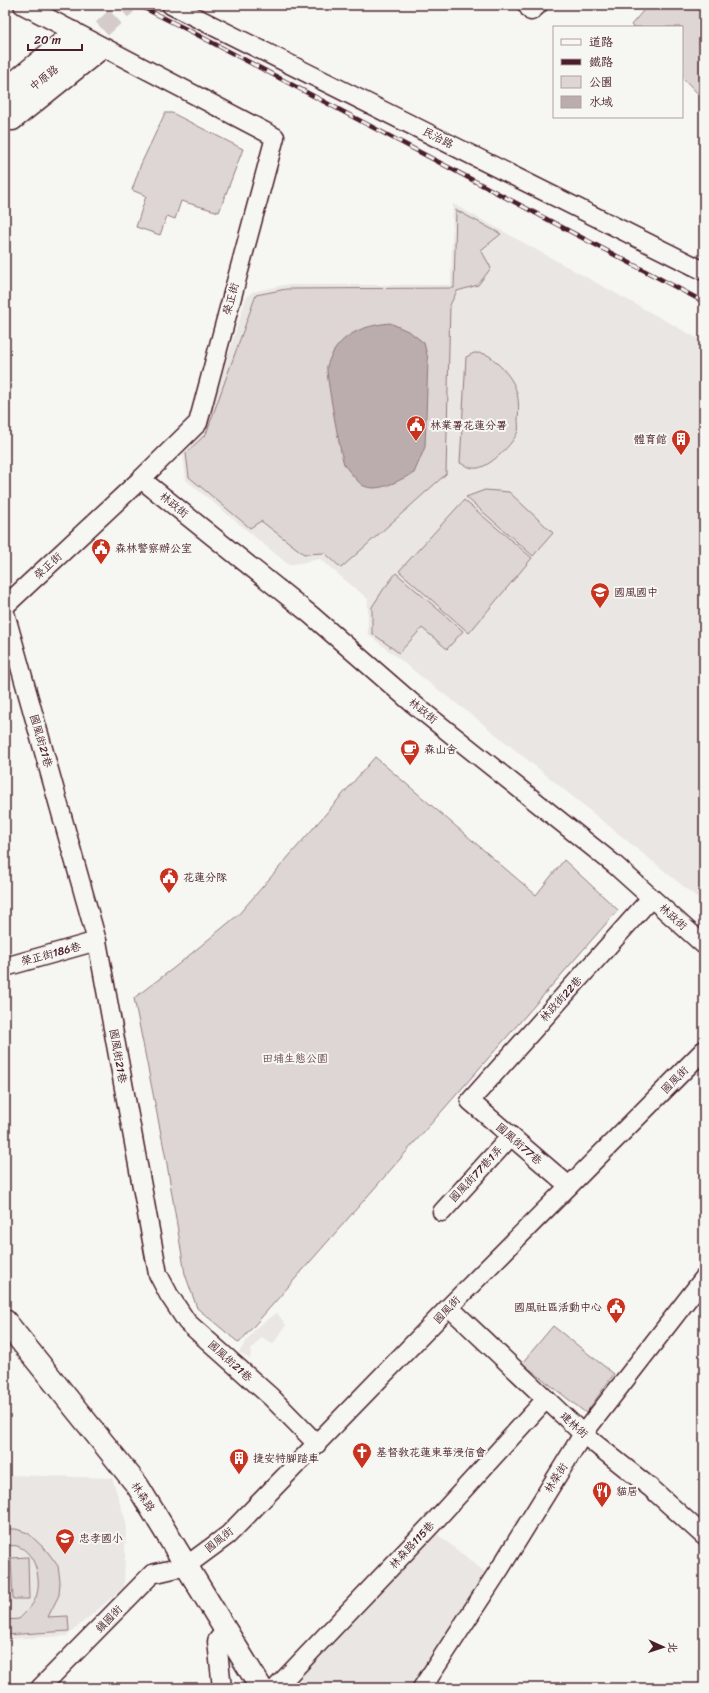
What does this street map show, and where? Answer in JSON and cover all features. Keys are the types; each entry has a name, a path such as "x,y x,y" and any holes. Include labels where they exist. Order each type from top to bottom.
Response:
{"street":[{"name":"榮正街","path":"5,606 141,479 198,423 276,137 23,5"},
{"name":"民治路","path":"171,5 704,271"},
{"path":"526,5 531,11 538,5"},
{"path":"5,88 74,31"},
{"name":"中原路","path":"5,108 82,47"},
{"path":"5,121 13,121 104,48"},
{"name":"林政街","path":"141,479 311,615 412,702 615,866 704,945"},
{"name":"國風街21巷","path":"5,613 97,941 158,1274 169,1295 188,1322 271,1398 317,1444"},
{"name":"林政街22巷","path":"470,1101 651,898"},
{"name":"榮正街186巷","path":"5,967 97,941"},
{"name":"國風街","path":"186,1566 228,1535 449,1307 704,1050"},
{"name":"國風街77巷","path":"470,1101 569,1186"},
{"name":"國風街77巷1弄","path":"442,1212 511,1136"},
{"name":"林榮街","path":"422,1688 501,1567 583,1434 704,1278"},
{"name":"建林街","path":"449,1307 583,1434 652,1489 704,1536"},
{"name":"林森路","path":"5,1321 136,1485 261,1688"},
{"name":"林森路115巷","path":"276,1688 432,1524 546,1399"},
{"name":"鎮國街","path":"51,1684 152,1574 186,1566"},
{"path":"222,1688 217,1641 226,1630"}],"shaded area":[{"name":"林業署花蓮分署","path":"453,204 704,342 704,903 477,719 368,634 368,599 320,559 289,565 186,480 183,452 205,431 246,298 252,292 284,285 451,285"},
{"path":"277,1313 286,1325 273,1344 262,1337 251,1349 250,1359 239,1352 256,1328"},
{"name":"忠孝國小","path":"5,1475 112,1478 126,1522 124,1587 67,1636 5,1639"},
{"path":"433,1531 490,1576 411,1688 306,1688 296,1672"}],"green space":[{"path":"648,5 693,5 704,14 704,100 683,78 683,26 631,25"},
{"path":"165,113 172,113 243,149 219,212 181,201 175,219 167,216 160,235 136,227 146,196 132,190 141,164"},
{"path":"456,210 501,234 481,250 491,268 478,285 457,291 450,305 446,474 341,568 325,553 304,554 261,521 250,528 189,477 186,453 206,434 256,295 286,289 454,288"},
{"path":"474,353 490,356 502,368 514,385 518,397 518,431 516,436 495,459 478,468 469,467 460,463 466,357"},
{"path":"485,490 509,492 553,533 533,556 466,497"},
{"path":"464,500 532,558 469,633 399,571"},
{"path":"396,573 463,631 447,649 422,628 399,653 372,633 372,607"},
{"name":"田埔生態公園","path":"375,757 536,895 564,860 618,910 239,1343 197,1308 185,1274 167,1164 134,998 175,967 238,915"},
{"path":"553,1326 614,1374 586,1413 522,1363"},
{"path":"5,1529 16,1529 28,1533 47,1551 58,1566 60,1581 59,1595 48,1617 68,1616 69,1631 5,1635 5,1620 19,1619 33,1603 38,1590 38,1575 33,1561 24,1549 17,1546 5,1546"},
{"path":"28,1557 29,1599 13,1599 11,1558"}],"water":[{"path":"390,323 410,332 424,343 428,359 425,447 414,473 388,485 375,488 360,484 344,464 331,397 327,366 331,355 337,347 351,334 379,324"}],"tunnel":[{"path":"82,47 128,5"}],"railway":[{"path":"138,5 704,302"}],"place":[{"name":"林業署花蓮分署","path":"416,442"},
{"name":"體育館","path":"681,456"},
{"name":"森林警察辦公室","path":"101,565"},
{"name":"國風國中","path":"600,609"},
{"name":"森山舍","path":"410,766"},
{"name":"花蓮分隊","path":"169,894"},
{"name":"國風社區活動中心","path":"616,1324"},
{"name":"基督教花蓮東華浸信會","path":"362,1469"},
{"name":"捷安特腳踏車","path":"239,1475"},
{"name":"貓居","path":"602,1508"},
{"name":"忠孝國小","path":"65,1555"}]}
